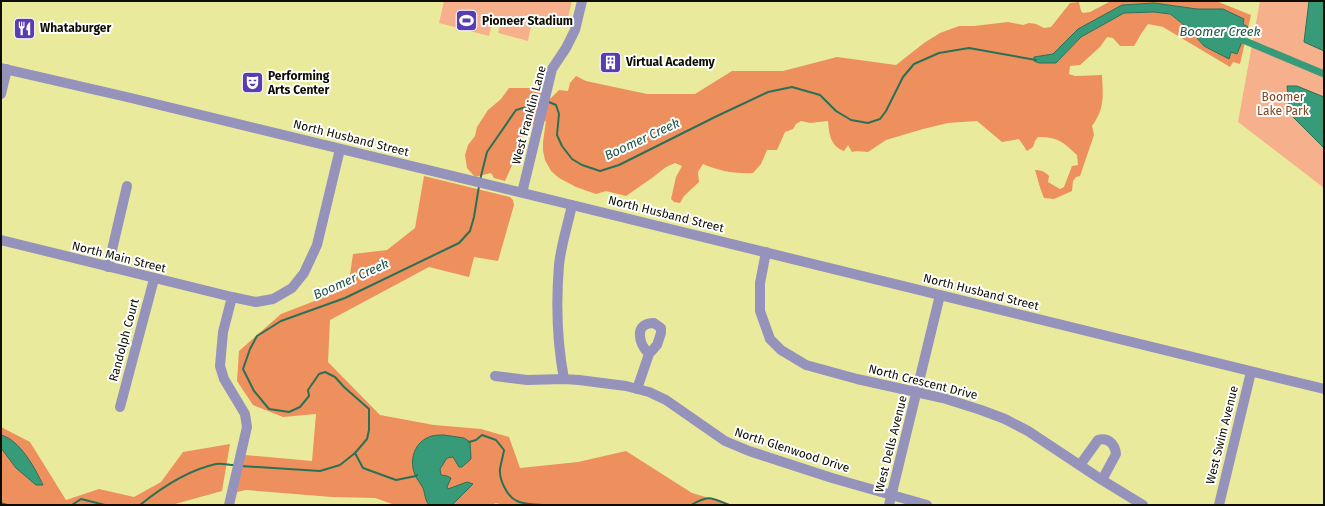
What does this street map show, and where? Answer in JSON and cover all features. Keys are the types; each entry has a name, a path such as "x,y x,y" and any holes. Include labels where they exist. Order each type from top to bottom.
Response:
{"street":[{"name":"West Franklin Lane","path":"522,193 552,69 566,48 575,30 582,1"},
{"path":"1,94 4,68"},
{"name":"North Husband Street","path":"4,68 138,99 1324,389"},
{"name":"North Main Street","path":"1,240 154,279 232,297 256,302 273,298 292,288 304,273 317,246 340,149"},
{"path":"108,267 127,186"},
{"path":"564,378 560,355 557,304 559,264 572,205"},
{"name":"North Crescent Drive","path":"766,252 760,283 760,311 770,339 780,350 806,365 857,379 966,405 1005,419 1028,431 1143,505"},
{"name":"Randolph Court","path":"120,407 154,279"},
{"name":"West Dells Avenue","path":"890,500 940,295"},
{"path":"229,505 247,427 245,414 224,379 220,366 223,332 232,297"},
{"path":"638,389 649,354"},
{"name":"West Swim Avenue","path":"1219,505 1251,372"},
{"name":"North Glenwood Drive","path":"495,376 527,380 564,378 611,384 649,392 666,400 725,441 743,449 832,478 890,500 927,505"},
{"path":"1080,465 1098,440 1109,440 1114,445 1116,454 1102,480"}],"green space":[{"name":"Pioneer Stadium","path":"444,1 572,1 566,26 533,18 528,41 498,33 501,22 493,20 489,36 439,23"},
{"name":"Boomer Lake Park","path":"1260,1 1324,1 1324,188 1238,122"}],"shaded area":[{"path":"1111,1 1216,1 1251,15 1240,64 1233,62 1230,67 1163,27 1148,24 1134,46 1120,46 1113,38 1107,37 1100,47 1080,65 1070,66 1069,74 1075,76 1102,75 1102,102 1099,113 1092,126 1094,135 1080,176 1076,177 1073,181 1072,191 1054,199 1044,198 1035,170 1046,173 1049,176 1048,182 1060,189 1064,187 1072,166 1078,165 1077,155 1060,141 1045,137 1038,137 1033,147 1027,151 1019,139 1002,142 977,121 948,123 923,129 886,140 868,152 852,152 848,145 844,151 836,146 831,139 828,121 810,123 801,121 796,124 793,129 785,132 777,150 767,150 761,164 753,173 727,172 703,164 698,172 699,182 684,196 680,203 674,202 671,199 676,177 682,166 675,163 666,167 626,196 606,191 596,194 576,187 559,178 551,171 545,160 543,142 546,121 528,126 523,132 514,161 505,181 494,178 491,173 475,177 467,168 465,155 468,145 475,136 477,127 488,110 501,99 509,88 537,88 543,97 550,99 559,90 568,91 570,83 576,76 586,81 647,94 695,94 732,71 783,71 837,57 896,65 924,43 940,33 959,26 974,26 1008,22 1023,25 1029,23 1036,24 1044,28 1051,27 1070,3 1079,2 1083,13 1090,12","holes":["1154,3 1197,9 1213,9 1244,19 1242,24 1248,27 1237,54 1231,52 1229,58 1204,46 1188,28 1169,14 1154,12 1124,13 1081,37 1056,63 1034,57 1053,54 1122,5"]},
{"path":"424,176 510,197 513,200 514,205 498,261 474,257 469,277 429,267 330,320 328,362 380,415 434,425 481,429 509,437 520,468 578,462 626,451 692,493 733,505 503,505 496,503 491,505 395,505 375,498 332,497 246,490 237,492 245,455 312,461 316,414 283,417 253,405 237,381 239,351 281,314 348,288 353,254 387,250 415,228"},
{"path":"1,427 30,442 66,500 99,489 134,497 161,482 183,452 230,444 222,491 174,505 1,505"}],"water":[{"path":"1309,1 1324,1 1324,51 1304,42"},
{"name":"Boomer Creek","path":"1154,3 1197,9 1223,9 1244,19 1243,24 1248,27 1237,54 1231,52 1229,59 1204,46 1188,28 1170,14 1154,12 1124,13 1081,37 1056,63 1039,63 1034,61 1034,57 1053,54 1078,29 1122,5"},
{"path":"1287,86 1297,86 1324,97 1324,148 1290,114"},
{"path":"1,435 8,438 21,449 36,471 43,485 36,485 16,468 1,448"},
{"path":"436,435 464,438 470,442 471,459 462,467 459,467 453,457 447,458 440,469 441,475 451,478 447,487 448,489 467,482 473,484 452,505 429,505 423,488 414,471 414,452 421,442 426,439"}],"waterway":[{"name":"Boomer Creek","path":"1243,40 1324,74"},
{"name":"Boomer Creek","path":"547,102 556,105 559,114 557,135 562,146 572,159 582,165 600,171 619,165 768,92 792,87 820,95 836,111 851,120 868,123 880,119 886,111 903,77 914,64 939,53 969,48 1036,60"},
{"name":"Boomer Creek","path":"480,180 487,152 516,110 541,103"},
{"name":"Boomer Creek","path":"241,466 320,471 340,465 355,453 367,439 369,430 369,409 335,377 325,372 319,374 308,390 309,396 300,407 289,412 269,409 254,391 243,369 250,349 257,336 281,321 345,298 459,243 470,231 479,186"},
{"path":"469,442 476,440 482,435 496,440 504,450 500,473 502,482 507,492 513,499 520,502 542,505"},
{"path":"355,453 363,468 396,480 417,475"},
{"name":"Boomer Creek","path":"140,505 157,492 185,475 216,464 234,465"},
{"path":"691,505 706,498 718,500 729,505"},
{"name":"Boomer Creek","path":"72,505 81,499 105,505"},
{"name":"Boomer Creek","path":"1,503 7,505"}],"place":[{"name":"Pioneer Stadium","path":"466,21"},
{"name":"Whataburger","path":"24,28"},
{"name":"Virtual Academy","path":"611,62"},
{"name":"Performing Arts Center","path":"253,83"}]}
